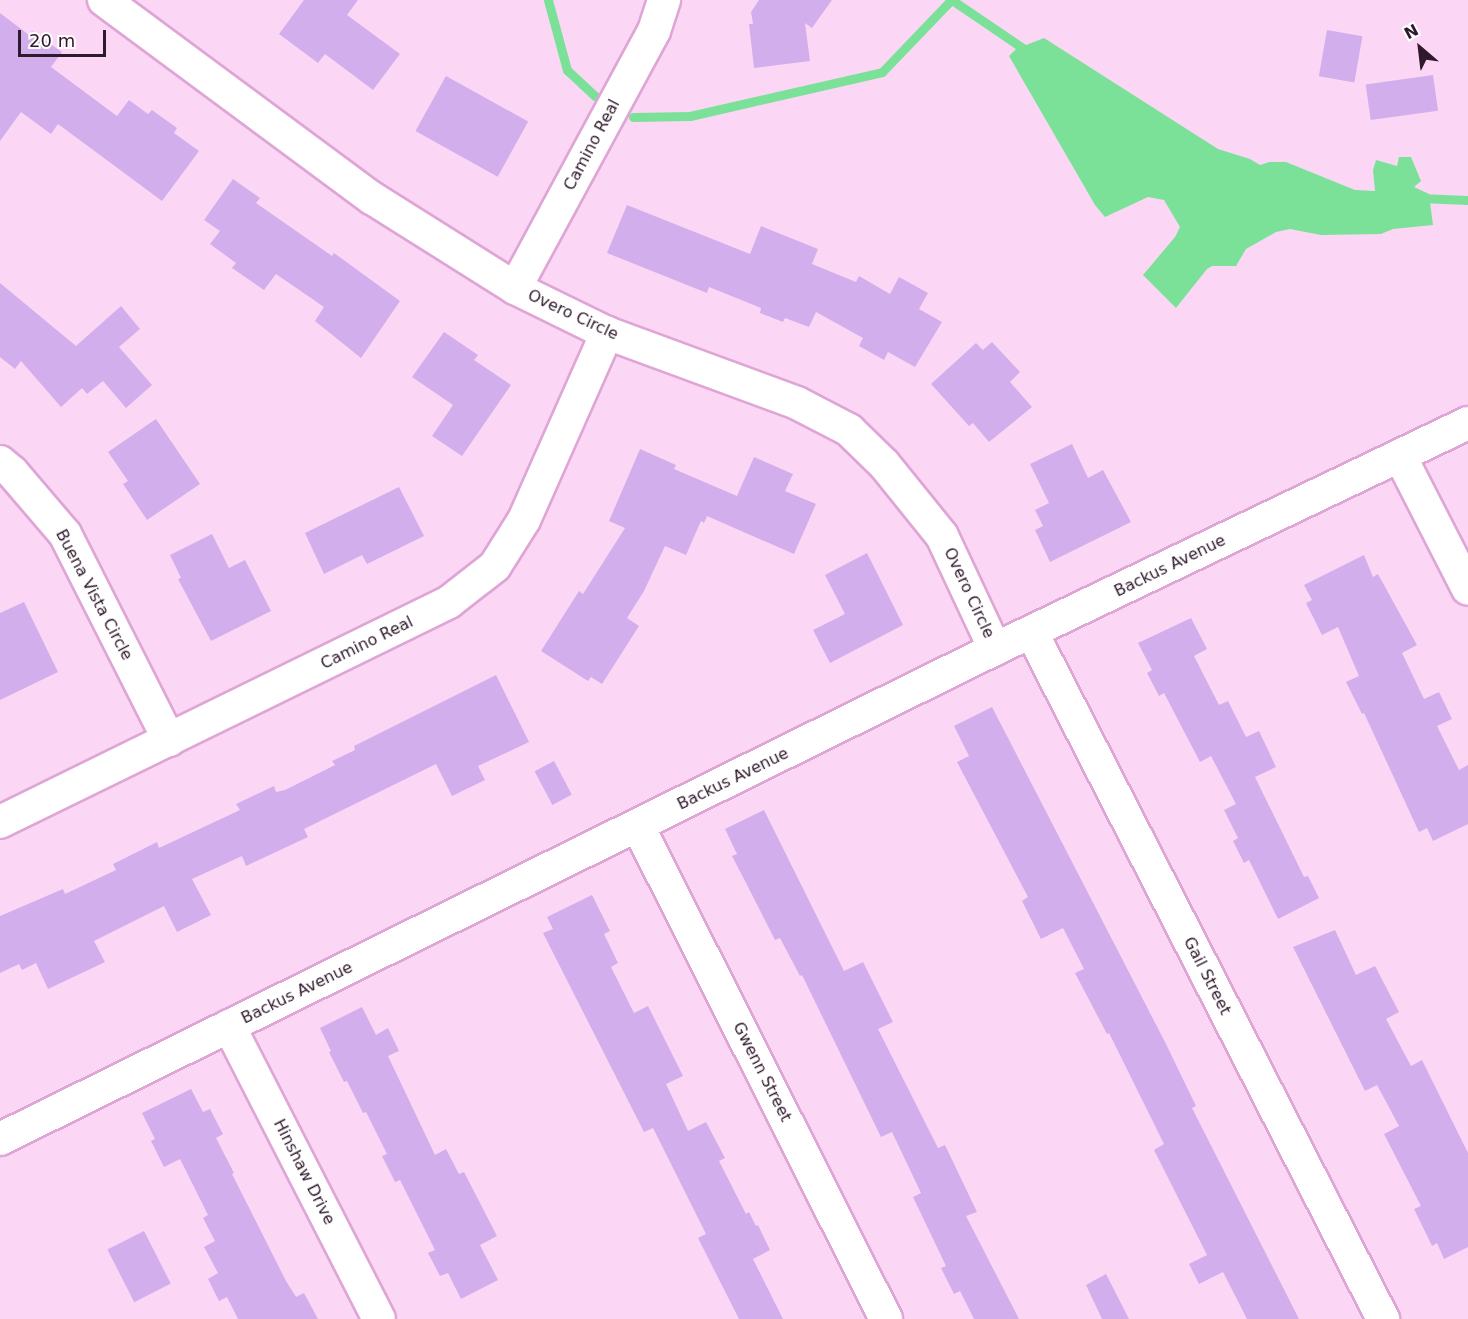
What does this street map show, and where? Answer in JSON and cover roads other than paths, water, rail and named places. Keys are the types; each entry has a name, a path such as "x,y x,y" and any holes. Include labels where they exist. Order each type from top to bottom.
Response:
{"street":[{"name":"Overo Circle","path":"104,0 372,198 515,288 607,333 796,403 849,430 885,464 942,536 995,649"},
{"name":"Camino Real","path":"515,288 654,31 664,0"},
{"name":"Camino Real","path":"0,822 449,602 495,566 524,520 607,333"},
{"name":"Backus Avenue","path":"0,1139 995,649 1468,423"},
{"path":"1400,456 1468,589"},
{"name":"Buena Vista Circle","path":"0,462 12,472 65,534 169,740"},
{"name":"Gail Street","path":"1032,633 1383,1319"},
{"name":"Gwenn Street","path":"638,826 886,1319"},
{"name":"Hinshaw Drive","path":"230,1026 379,1319"}],"waterway":[{"path":"548,0 567,70 595,96"},
{"path":"633,117 690,116 882,72 951,0"},
{"path":"952,0 1030,53"},
{"path":"1419,198 1468,200"}]}
